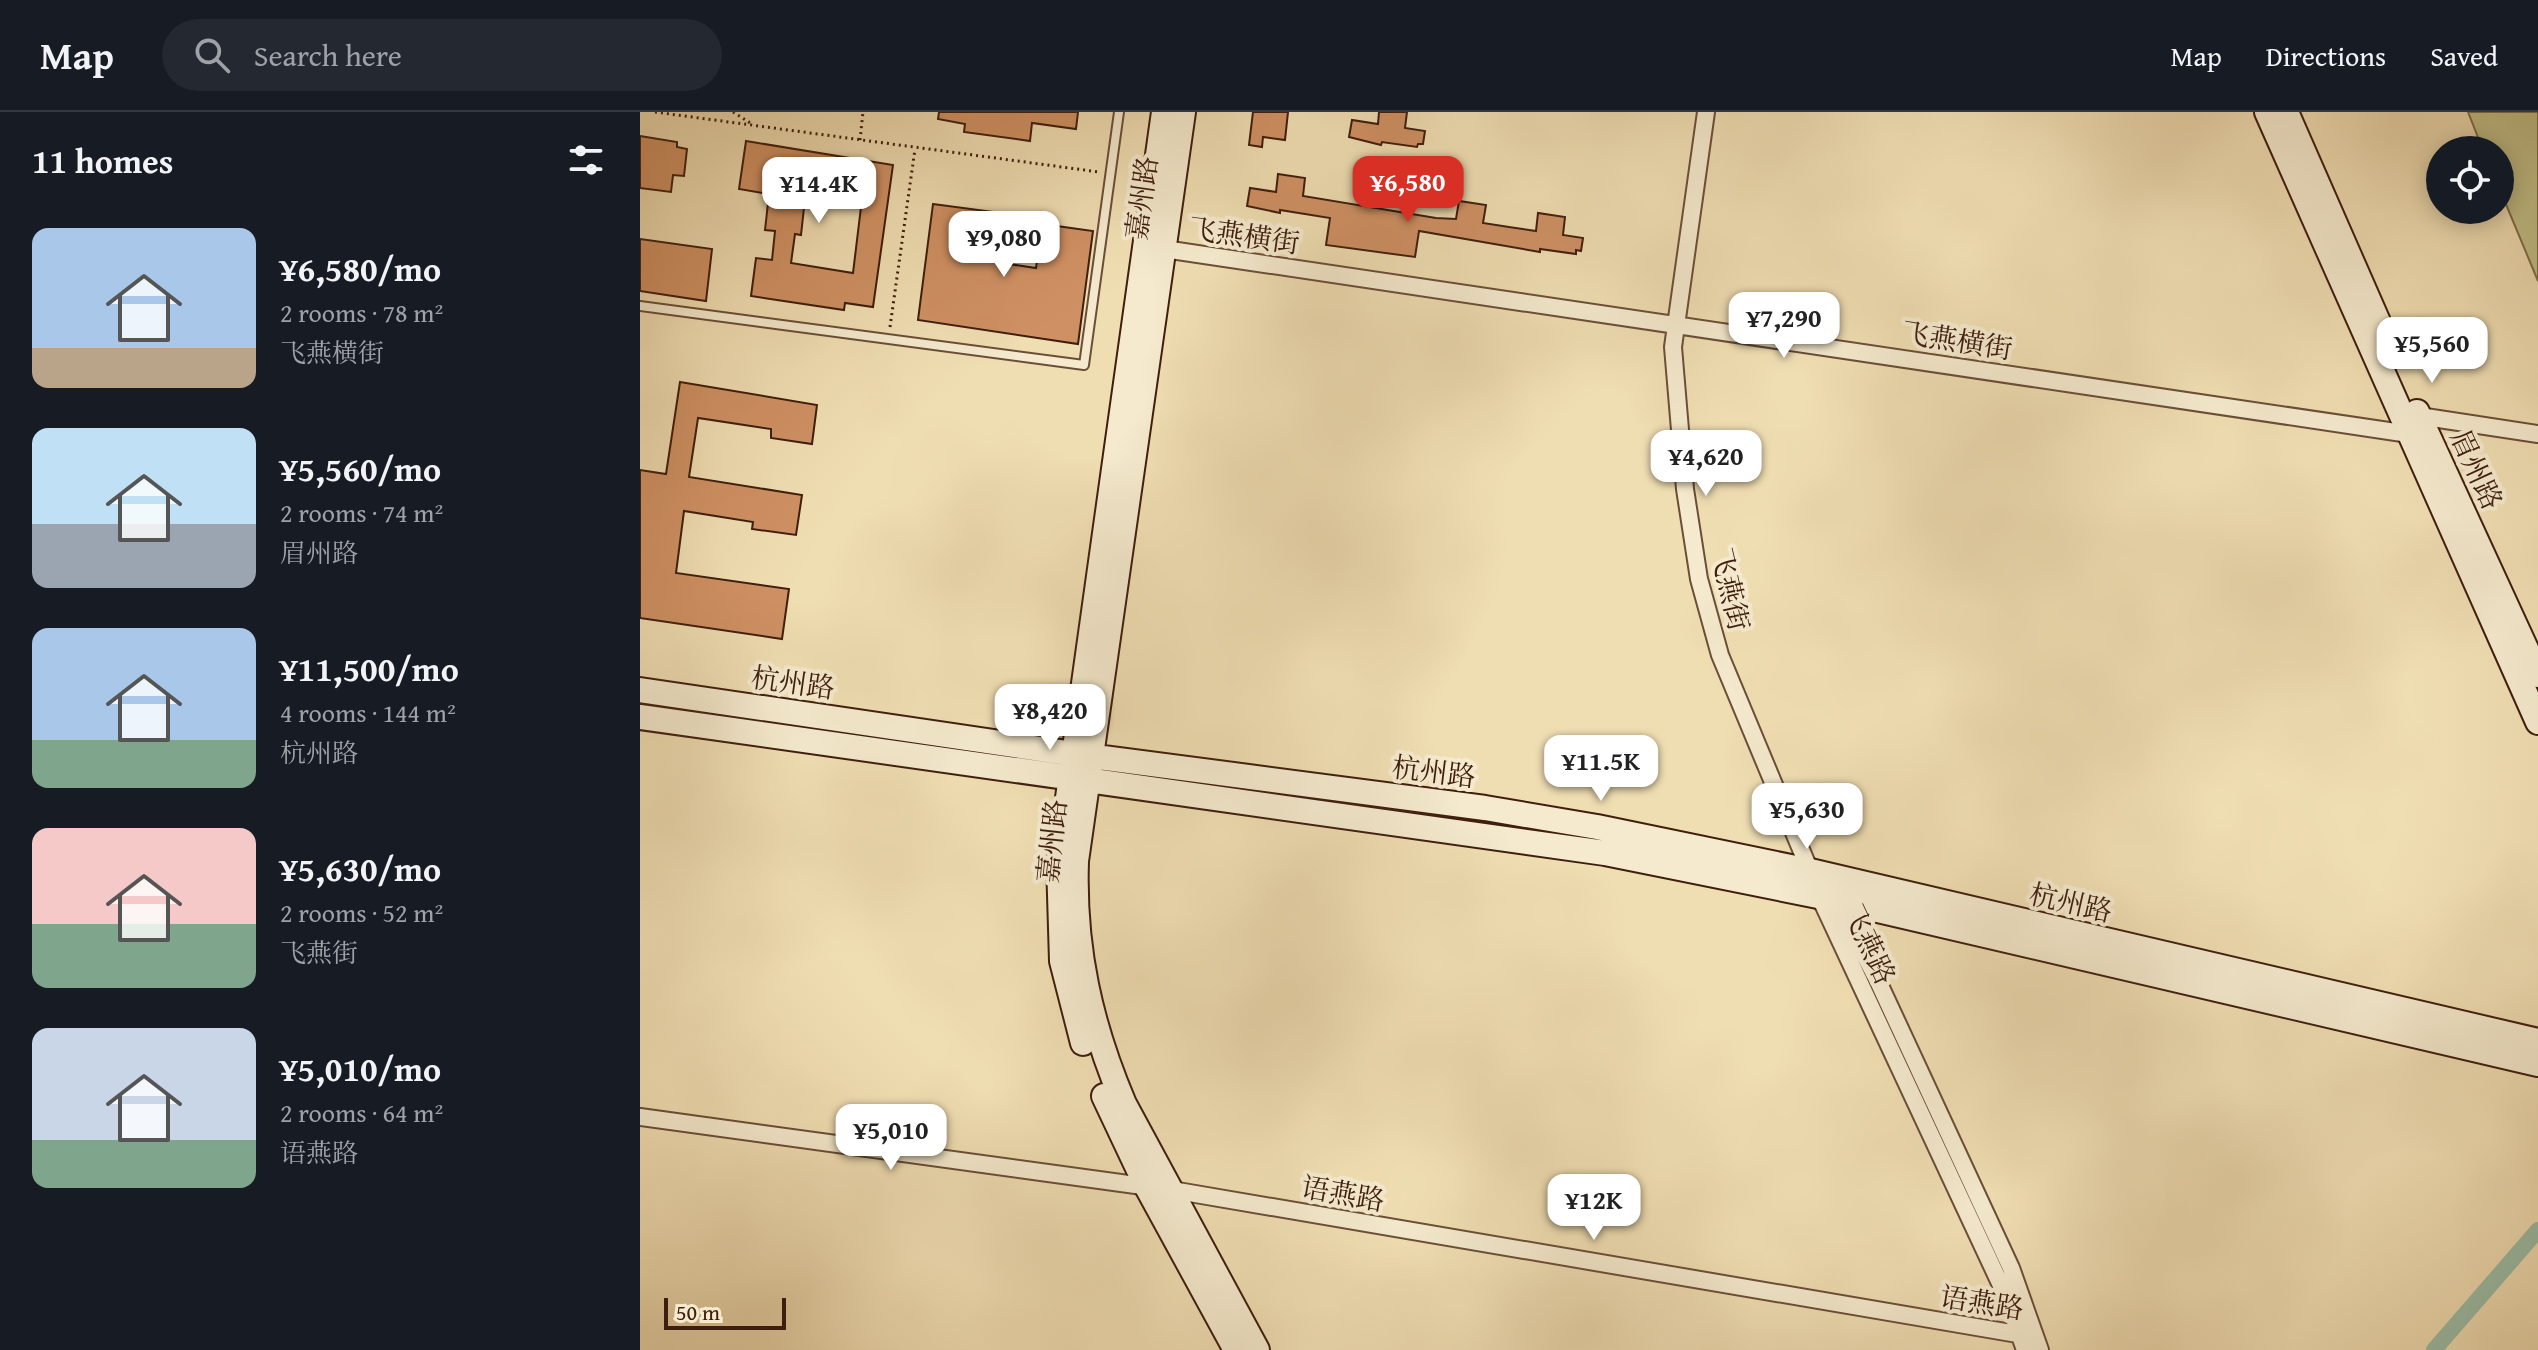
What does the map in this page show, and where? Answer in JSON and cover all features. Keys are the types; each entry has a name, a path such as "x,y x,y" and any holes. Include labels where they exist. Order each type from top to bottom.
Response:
{"main road":[{"path":"1164,112 1081,767 1059,862 1062,961 1071,1006 1090,1064 1147,1187 1236,1350"},
{"name":"嘉州路","path":"1183,112 1081,767 1075,906 1084,984 1093,1021 1119,1092 1257,1350"},
{"path":"2267,112 2414,425 2538,722"},
{"name":"眉州路","path":"2286,112 2414,425 2538,675"},
{"name":"杭州路","path":"640,690 1081,767 1605,853 1829,899 2538,1064"},
{"name":"杭州路","path":"640,717 1081,767 1485,808 1597,827 1810,871 2538,1041"}],"street":[{"name":"飞燕街","path":"1706,112 1673,347 1685,489 1699,579 1720,655 1810,871"},
{"name":"飞燕横街","path":"1164,249 1676,324 2414,425 2538,434"},
{"name":"飞燕路","path":"1810,871 1829,899 2006,1296 2030,1343"},
{"name":"语燕路","path":"640,1117 1172,1190 2030,1343"}],"lane":[{"path":"640,306 1084,365 1119,112"}],"path":[{"path":"655,112 1111,173"},
{"path":"733,112 756,126"},
{"path":"859,141 863,112"},
{"path":"888,339 915,149"}],"shaded area":[{"path":"2468,112 2538,112 2538,281 2514,224 2514,136 2477,136"}],"building":[{"path":"939,112 1078,112 1076,129 1032,123 1030,141 964,132 965,124 938,119"},
{"path":"1253,112 1288,112 1285,140 1263,137 1262,147 1249,145"},
{"path":"1379,112 1407,112 1405,128 1425,131 1423,144 1417,147 1382,142 1381,145 1349,137 1352,120 1378,124"},
{"path":"640,136 677,142 677,147 687,149 684,176 673,175 671,192 640,188"},
{"path":"746,141 893,165 873,307 845,303 844,310 751,296 756,258 772,260 775,231 765,230 769,194 739,189","holes":["805,199 861,207 853,273 791,263 795,234 801,235"]},
{"path":"1278,174 1305,178 1303,196 1436,218 1456,219 1459,201 1486,205 1483,223 1509,227 1536,231 1538,213 1565,217 1563,235 1583,238 1581,251 1576,250 1576,254 1540,249 1540,252 1419,231 1415,257 1326,245 1330,218 1247,206 1250,188 1276,192"},
{"path":"933,204 994,212 988,261 1036,268 1042,224 1093,231 1078,344 918,320"},
{"path":"640,239 712,249 706,301 640,291"},
{"path":"680,382 817,405 812,444 771,438 771,429 698,418 689,477 802,495 796,535 752,529 753,522 684,511 676,573 789,589 782,639 640,618 640,470 666,474"}],"waterway":[{"path":"2434,1350 2538,1230"}]}
